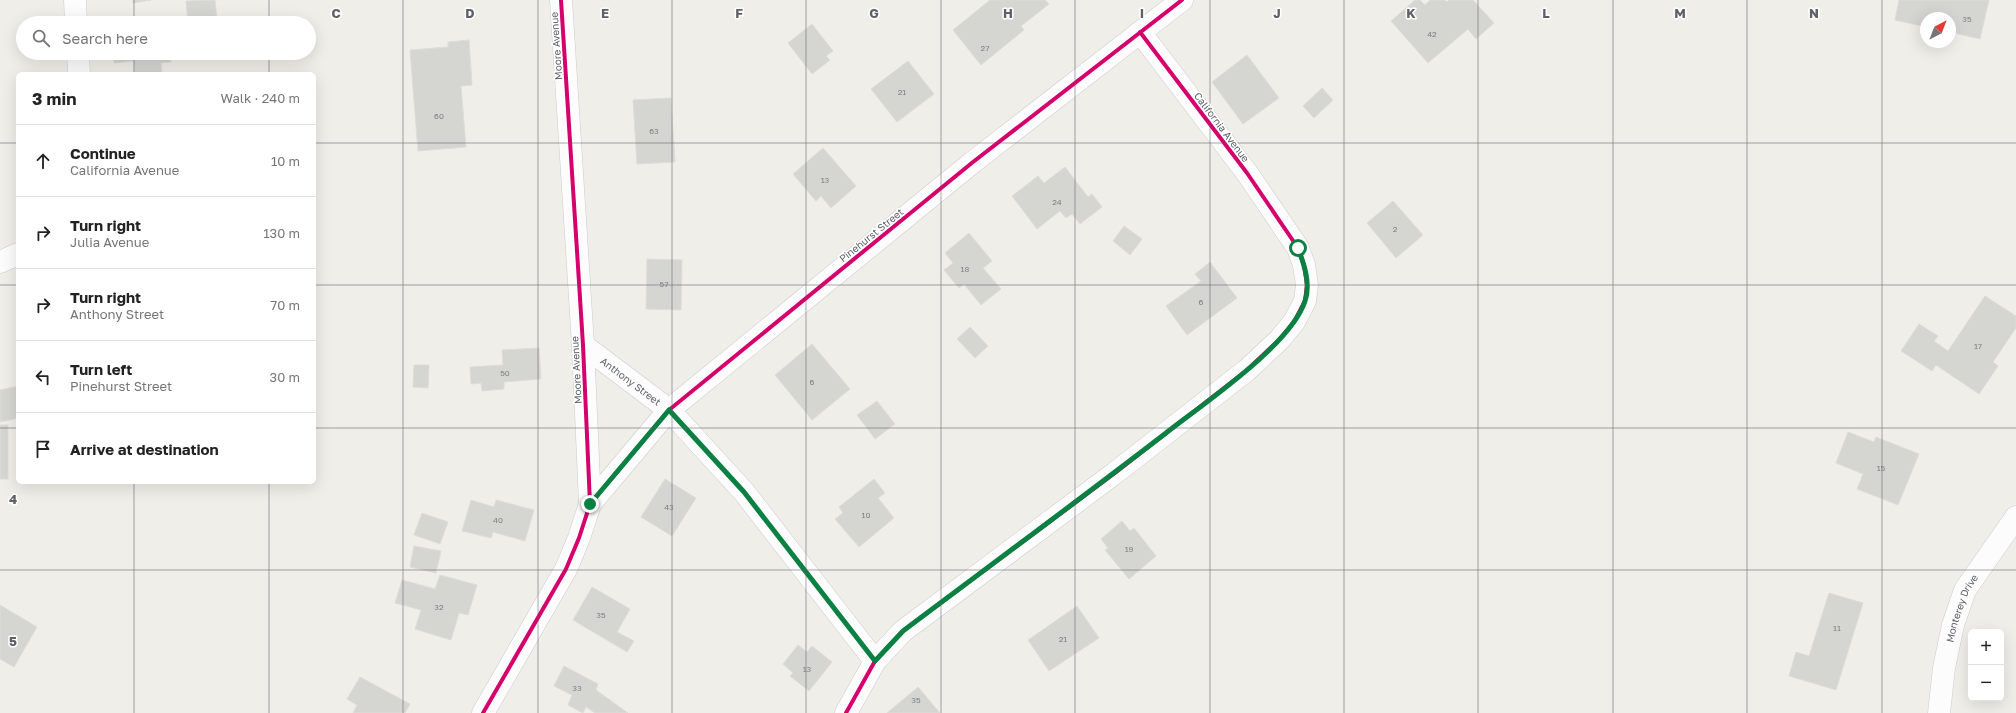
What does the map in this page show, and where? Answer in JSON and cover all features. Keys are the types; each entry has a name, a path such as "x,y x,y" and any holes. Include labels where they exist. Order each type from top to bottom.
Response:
{"street":[{"path":"75,0 76,16"},
{"name":"Moore Avenue","path":"483,713 566,569 579,538 590,504 583,345 562,0"},
{"name":"Pinehurst Street","path":"590,504 669,410 973,162 1182,0"},
{"name":"California Avenue","path":"875,661 903,631 1115,472 1247,370 1279,340 1294,322 1305,301 1307,285 1304,265 1298,248 1247,173 1140,32"},
{"path":"78,60 79,72"},
{"path":"0,262 16,255"},
{"name":"Anthony Street","path":"583,345 669,410 744,492 875,661"},
{"name":"Monterey Drive","path":"1939,713 1944,668 1953,624 1965,590 2016,517"},
{"path":"846,713 875,661"}],"building":[{"path":"133,0 151,0 133,3"},
{"path":"215,0 217,16 187,16 186,1"},
{"path":"990,0 1045,0 1049,4 1021,26 1024,30 981,65 953,30"},
{"path":"1415,0 1420,0 1425,5 1430,0 1445,0 1447,2 1449,0 1473,0 1494,23 1476,39 1468,29 1428,63 1391,21"},
{"path":"1899,0 1989,0 1980,39 1956,33 1956,12 1920,12 1920,26 1895,20"},
{"path":"812,24 833,51 826,56 830,60 812,74 788,43"},
{"path":"469,40 472,85 461,86 466,147 418,151 410,50 448,47 448,42"},
{"path":"1247,55 1279,98 1243,124 1212,82"},
{"path":"114,60 171,60 171,62 161,63 162,72 135,72 134,61 114,63"},
{"path":"908,61 934,94 897,122 871,89"},
{"path":"1322,88 1333,100 1314,118 1303,106"},
{"path":"671,98 675,162 637,164 633,100"},
{"path":"823,148 856,186 831,208 821,196 816,201 793,174"},
{"path":"1065,167 1088,197 1092,194 1102,207 1080,224 1072,214 1066,218 1060,211 1037,229 1012,196 1038,176 1044,183"},
{"path":"1393,201 1423,235 1396,258 1367,223"},
{"path":"1124,226 1142,239 1130,255 1113,241"},
{"path":"969,233 992,261 983,268 1001,289 981,305 964,284 959,288 944,270 953,263 945,253"},
{"path":"647,259 682,260 681,310 646,309"},
{"path":"1210,262 1237,298 1187,335 1166,306 1201,281 1195,274"},
{"path":"1985,296 2016,316 2016,328 1993,362 1998,366 1979,394 1936,365 1932,371 1901,351 1919,324 1938,336 1934,341 1948,351"},
{"path":"970,327 988,346 975,358 957,339"},
{"path":"812,344 850,389 812,420 775,375"},
{"path":"539,348 541,379 504,382 504,389 482,391 481,383 471,384 470,367 503,365 502,350"},
{"path":"414,365 429,365 428,388 413,387"},
{"path":"16,386 16,418 0,422 0,390"},
{"path":"877,401 895,424 875,439 857,415"},
{"path":"0,425 8,425 8,479 0,479"},
{"path":"1848,432 1874,442 1876,437 1919,454 1898,505 1857,489 1863,474 1836,463"},
{"path":"665,479 696,498 672,536 641,517"},
{"path":"874,479 885,493 878,498 894,518 859,547 835,519 843,513 839,507"},
{"path":"471,500 494,507 496,500 534,510 525,541 493,532 491,538 462,531"},
{"path":"422,513 448,522 440,544 414,535"},
{"path":"1122,521 1130,531 1134,528 1156,556 1129,579 1105,550 1108,548 1101,539"},
{"path":"414,546 441,551 436,573 410,567"},
{"path":"440,575 477,585 468,615 459,613 451,640 415,629 421,610 395,603 402,580 435,589"},
{"path":"592,587 630,609 617,632 634,641 627,652 573,620"},
{"path":"1829,593 1863,603 1836,690 1789,676 1796,652 1809,656"},
{"path":"0,605 37,627 14,667 0,659"},
{"path":"1077,606 1099,638 1049,671 1028,640"},
{"path":"798,645 807,652 812,646 832,662 809,691 790,676 793,673 783,664"},
{"path":"564,666 598,684 596,690 628,713 595,713 586,707 583,713 568,705 572,695 554,686"},
{"path":"360,677 410,704 405,713 353,713 357,705 347,699"},
{"path":"918,687 940,713 887,713"}],"cycle path":[{"path":"483,713 566,569 579,538 590,504 583,345 561,0"},
{"path":"590,504 669,410 973,162 1182,0"},
{"path":"846,713 875,661 903,631 1115,473 1247,370 1279,340 1294,322 1305,301 1307,285 1304,265 1298,248 1247,173 1140,32"}],"route":[{"path":"590,504 669,410 744,492 875,661 903,631 1115,472 1247,370 1279,340 1294,322 1305,301 1307,285 1304,265 1298,248"}]}
